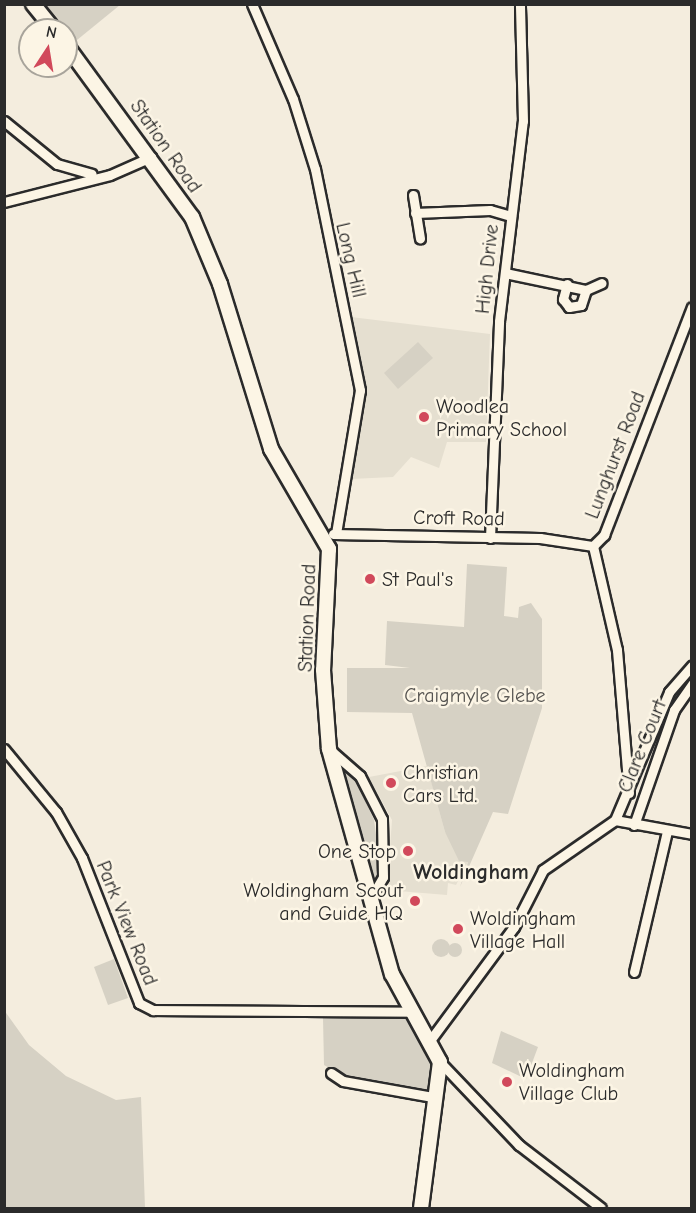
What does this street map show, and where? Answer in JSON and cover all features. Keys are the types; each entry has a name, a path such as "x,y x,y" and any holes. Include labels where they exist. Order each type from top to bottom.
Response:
{"street":[{"path":"33,4 44,18"},
{"name":"Long Hill","path":"252,4 308,147 360,390 330,535"},
{"name":"High Drive","path":"490,538 505,273 524,92 520,4"},
{"name":"Station Road","path":"78,61 151,157 196,226 220,284 271,449 330,535 323,661 328,749 392,974 431,1039 440,1062"},
{"path":"4,121 68,170 110,175"},
{"path":"4,202 110,175 151,157"},
{"path":"413,195 420,238"},
{"path":"415,213 489,210 511,216"},
{"path":"505,273 567,284 586,290 602,283"},
{"path":"567,284 563,299 569,307 581,305 586,290"},
{"name":"Lunghurst Road","path":"629,793 617,650 593,546 604,535 692,307"},
{"name":"Croft Road","path":"330,535 540,538 593,546"},
{"path":"431,1039 514,927 543,870 615,820 629,793 669,692 692,666"},
{"name":"Clare Court","path":"634,825 674,710 692,684"},
{"name":"Park View Road","path":"4,749 56,812 82,858 140,1003 153,1010 414,1012"},
{"path":"328,749 360,777 382,819 383,877 371,898"},
{"path":"615,820 692,834"},
{"path":"634,972 668,831"},
{"path":"421,1209 440,1062"},
{"path":"440,1062 519,1145 601,1209"},
{"path":"331,1073 343,1081 434,1097"}],"shaded area":[{"name":"Woodlea Primary School","path":"351,317 490,334 486,442 447,442 439,468 411,457 393,477 351,479 366,391"},
{"path":"427,766 445,832 468,862 456,885 448,883 447,895 387,890 392,820 369,777"}],"green space":[{"path":"46,5 120,5 78,39 78,18 58,18"},
{"path":"418,342 433,358 398,389 384,373"},
{"name":"Craigmyle Glebe","path":"467,564 507,567 504,616 518,618 519,607 531,603 542,619 542,708 508,814 493,812 460,887 468,862 459,861 445,832 412,713 347,712 347,668 410,668 385,665 387,621 464,627"},
{"path":"337,761 355,779 374,820 379,856 375,882"},
{"path":"441,939 447,942 450,948 447,954 441,957 435,954 432,948 435,942"},
{"path":"452,943 458,943 462,950 458,957 452,957 448,953 448,947"},
{"path":"114,959 128,998 108,1005 94,967"},
{"path":"4,1010 29,1045 66,1076 116,1100 141,1097 145,1208 5,1208"},
{"path":"412,1017 432,1058 429,1093 347,1078 324,1065 323,1018"},
{"path":"501,1031 538,1047 526,1079 492,1063"}],"place":[{"name":"Woodlea Primary School","path":"424,417"},
{"name":"St Paul's","path":"370,579"},
{"name":"Christian Cars Ltd.","path":"391,783"},
{"name":"One Stop","path":"408,851"},
{"name":"Woldingham Scout and Guide HQ","path":"415,901"},
{"name":"Woldingham Village Hall","path":"458,929"},
{"name":"Woldingham Village Club","path":"507,1082"}],"district":[{"name":"Woldingham","path":"471,873"}]}
